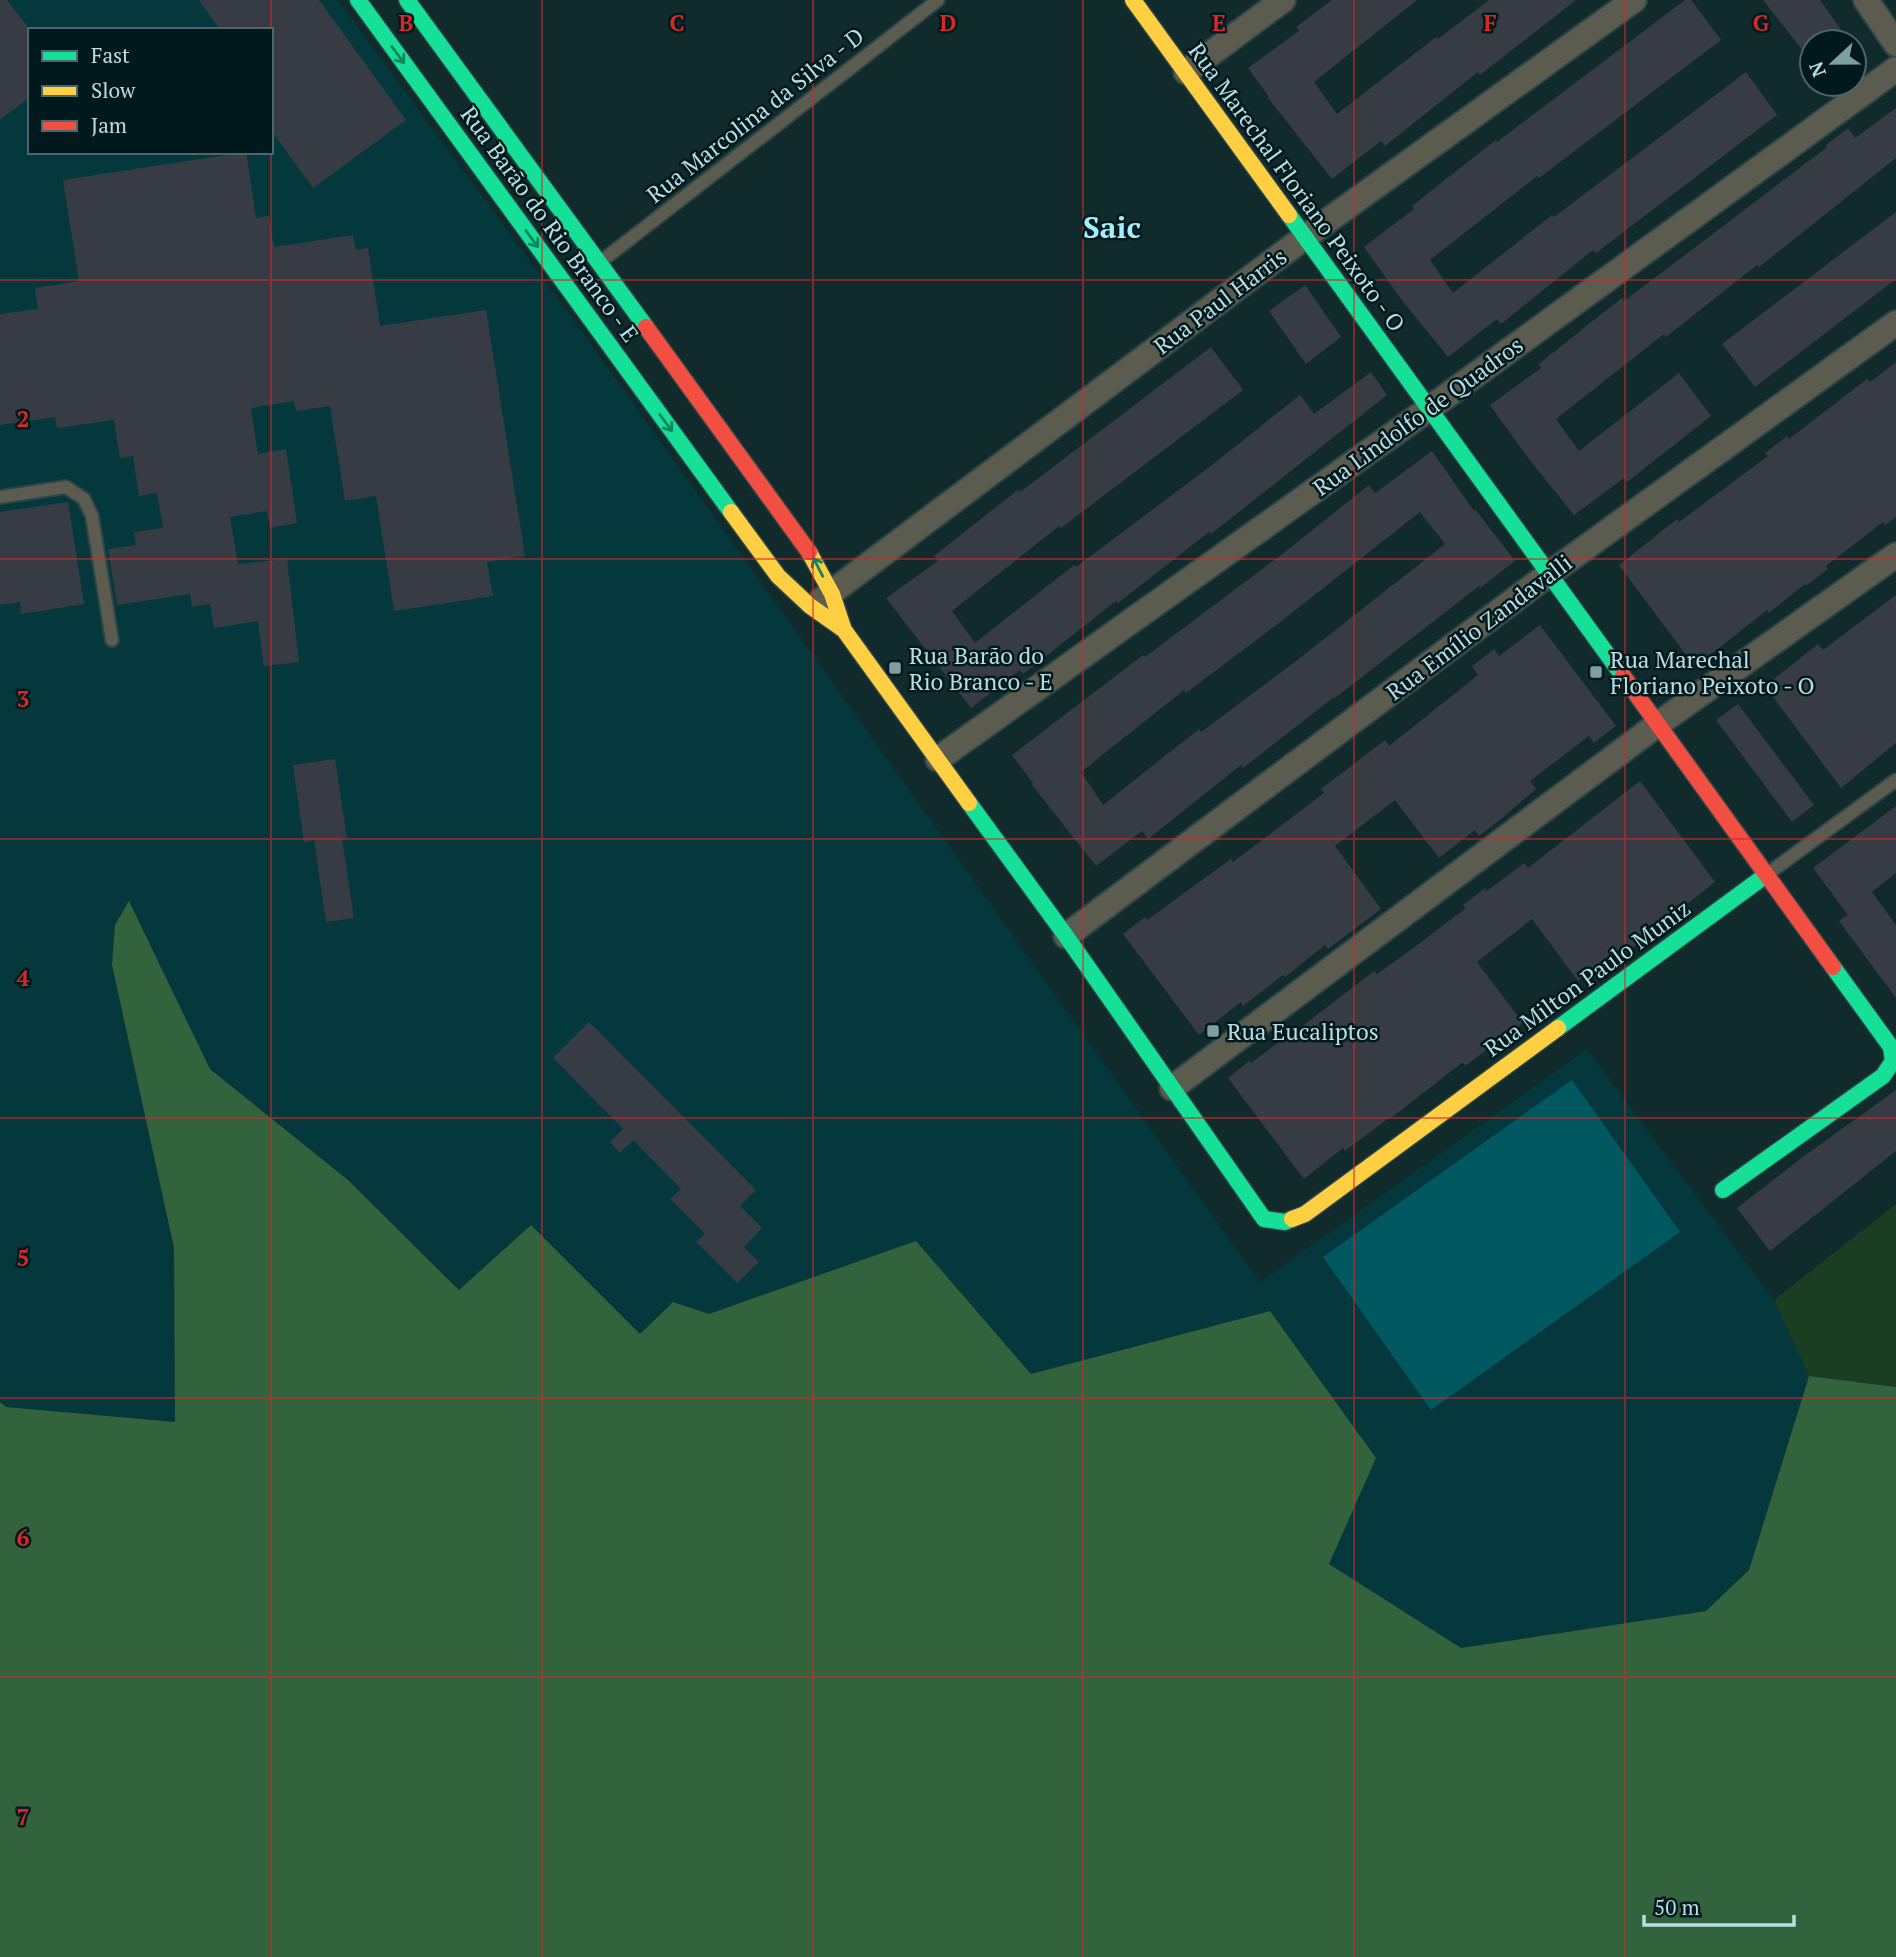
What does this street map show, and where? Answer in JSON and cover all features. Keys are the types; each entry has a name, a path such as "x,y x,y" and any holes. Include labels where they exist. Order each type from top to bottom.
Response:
{"street":[{"name":"Rua Barão do Rio Branco - E","path":"358,0 613,316 813,557 832,594 844,630 1066,936 1264,1219 1285,1222 1305,1214"},
{"name":"Rua Barão do Rio Branco - E","path":"407,0 599,263 613,316 778,576 810,606 844,630"},
{"name":"Rua Marechal Floriano Peixoto - O","path":"1133,0 1891,1047 1893,1060 1883,1076 1723,1191"},
{"path":"1185,72 1283,0"},
{"name":"Rua Paul Harris","path":"810,606 832,594 1305,237 1634,0"},
{"path":"1866,0 1896,44"},
{"name":"Rua Lindolfo de Quadros","path":"938,759 1430,408 1896,69"},
{"name":"Rua Emílio Zandavalli","path":"1066,936 1549,574 1896,323"},
{"path":"1172,1088 1658,724 1896,555"},
{"name":"Rua Milton Paulo Muniz","path":"1305,1214 1766,875"}],"lane":[{"name":"Rua Marcolina da Silva - D","path":"599,263 938,0"},
{"path":"0,497 66,487 84,499 92,516 112,640"},
{"name":"Rua Milton Paulo Muniz","path":"1766,875 1896,780"}],"shaded area":[{"path":"0,0 338,0 586,337 1260,1282 1587,1049 1774,1300 1809,1376 1749,1570 1706,1611 1461,1648 1328,1564 1376,1458 1270,1311 1031,1374 916,1242 709,1314 673,1302 640,1334 531,1225 460,1290 348,1180 210,1069 129,902 112,965 174,1248 175,1422 6,1407 0,1402"},
{"path":"1572,1080 1680,1232 1431,1410 1323,1257"}],"green space":[{"path":"129,901 210,1069 348,1180 459,1290 531,1225 640,1334 673,1302 709,1314 916,1241 1031,1374 1270,1311 1376,1458 1329,1564 1461,1648 1706,1611 1749,1570 1809,1376 1896,1387 1896,1957 0,1957 0,1402 6,1407 175,1422 174,1248 112,965 115,925"},
{"path":"1896,1204 1896,1387 1809,1376 1774,1300"}],"building":[{"path":"0,0 7,0 28,28 28,99 0,120"},
{"path":"199,0 319,0 406,120 313,188 273,133 273,28 219,28"},
{"path":"1332,0 1417,0 1314,82 1337,114 1436,37 1438,39 1489,0 1576,0 1480,75 1478,72 1385,146 1381,141 1332,179 1268,98 1248,68 1299,31 1296,27"},
{"path":"1685,0 1691,0 1721,40 1539,178 1537,176 1430,260 1453,293 1552,215 1554,217 1746,72 1777,115 1596,253 1593,250 1501,324 1497,319 1448,357 1401,299 1364,247 1496,140 1497,142"},
{"path":"1763,0 1820,0 1840,28 1798,28 1798,45"},
{"path":"1896,108 1896,158 1759,267 1757,265 1666,337 1664,334 1556,419 1579,451 1679,373 1711,416 1627,482 1624,478 1574,515 1490,405 1541,368 1539,364 1600,315 1622,298 1624,301 1827,147 1826,145 1848,128 1855,138"},
{"path":"246,154 256,218 269,216 274,247 353,235 356,250 368,248 380,326 486,310 525,556 487,562 493,596 394,611 376,496 345,501 330,406 296,411 294,401 251,408 258,454 286,449 297,523 270,528 267,511 230,517 238,564 287,559 299,662 264,666 258,621 214,628 210,604 192,607 190,594 117,605 108,549 136,545 134,532 163,528 157,493 139,496 133,456 120,458 114,420 57,428 55,417 0,425 0,314 38,309 35,288 79,281 63,180"},
{"path":"1896,212 1896,279 1755,387 1722,344"},
{"path":"1305,285 1341,337 1306,364 1269,311"},
{"path":"1211,347 1243,390 1061,528 1059,526 952,611 975,643 1074,565 1076,567 1212,465 1300,395 1314,414 1371,372 1387,395 1211,534 1209,532 1118,603 1116,601 1023,674 1020,670 971,708 886,598 938,561 934,556 1018,490 1020,492"},
{"path":"1896,362 1896,517 1885,525 1883,522 1826,566 1828,569 1806,586 1805,584 1769,613 1767,610 1695,667 1619,565 1677,519 1679,522 1768,456 1765,453 1787,436 1789,439 1867,379 1870,382"},
{"path":"1432,451 1474,511 1475,509 1515,561 1243,768 1241,765 1148,839 1142,831 1096,866 1032,785 1012,755 1281,555 1369,485 1375,493","holes":["1420,512 1445,544 1296,661 1201,732 1199,729 1103,805 1081,772 1184,690 1186,693 1279,623"]},
{"path":"68,502 84,604 21,614 20,602 0,605 0,512"},
{"path":"1896,595 1896,743 1841,788 1765,686 1818,644 1823,650"},
{"path":"1540,625 1616,726 1594,743 1589,736 1530,781 1536,789 1501,819 1479,836 1475,830 1439,858 1395,800 1335,846 1381,909 1328,949 1325,945 1243,1006 1241,1002 1199,1035 1123,934 1145,917 1147,920 1231,859 1233,862 1324,793 1321,789 1385,740 1389,746 1478,675 1472,666 1494,649 1499,656"},
{"path":"1738,704 1814,805 1792,822 1716,720"},
{"path":"335,759 347,838 342,838 354,918 326,922 314,840 304,842 293,765"},
{"path":"1640,781 1715,882 1622,956 1618,950 1578,981 1532,919 1477,962 1523,1023 1465,1066 1463,1062 1391,1118 1345,1151 1343,1148 1304,1179 1228,1078 1249,1061 1251,1063 1292,1034 1374,971 1377,974 1412,949 1466,908 1463,905 1485,888 1487,891 1524,863 1528,868"},
{"path":"1896,806 1896,873 1872,892 1896,925 1896,998 1839,921 1848,915 1813,868"},
{"path":"589,1022 756,1190 740,1206 762,1228 744,1247 759,1262 737,1283 696,1242 705,1234 670,1199 681,1189 633,1140 620,1153 610,1142 623,1129 553,1058"},
{"path":"1896,1090 1896,1151 1770,1251 1737,1208"}],"traffic: fast":[{"path":"358,0 731,512"},
{"path":"407,0 646,327"},
{"path":"1289,215 1623,676"},
{"path":"969,803 1066,936 1264,1219 1285,1222 1292,1219"},
{"path":"1558,1028 1766,875"},
{"path":"1723,1190 1883,1076 1893,1061 1891,1047 1833,967"}],"traffic: slow":[{"path":"1133,0 1289,215"},
{"path":"731,512 778,576 810,606 844,630"},
{"path":"809,552 832,594 844,630 969,803"},
{"path":"1292,1219 1305,1214 1558,1028"}],"traffic: jam":[{"path":"646,327 809,552"},
{"path":"1623,676 1833,967"}],"place":[{"name":"Rua Barão do Rio Branco - E","path":"895,668"},
{"name":"Rua Marechal Floriano Peixoto - O","path":"1596,672"},
{"name":"Rua Eucaliptos","path":"1213,1031"}],"district":[{"name":"Saic","path":"1112,227"}]}
